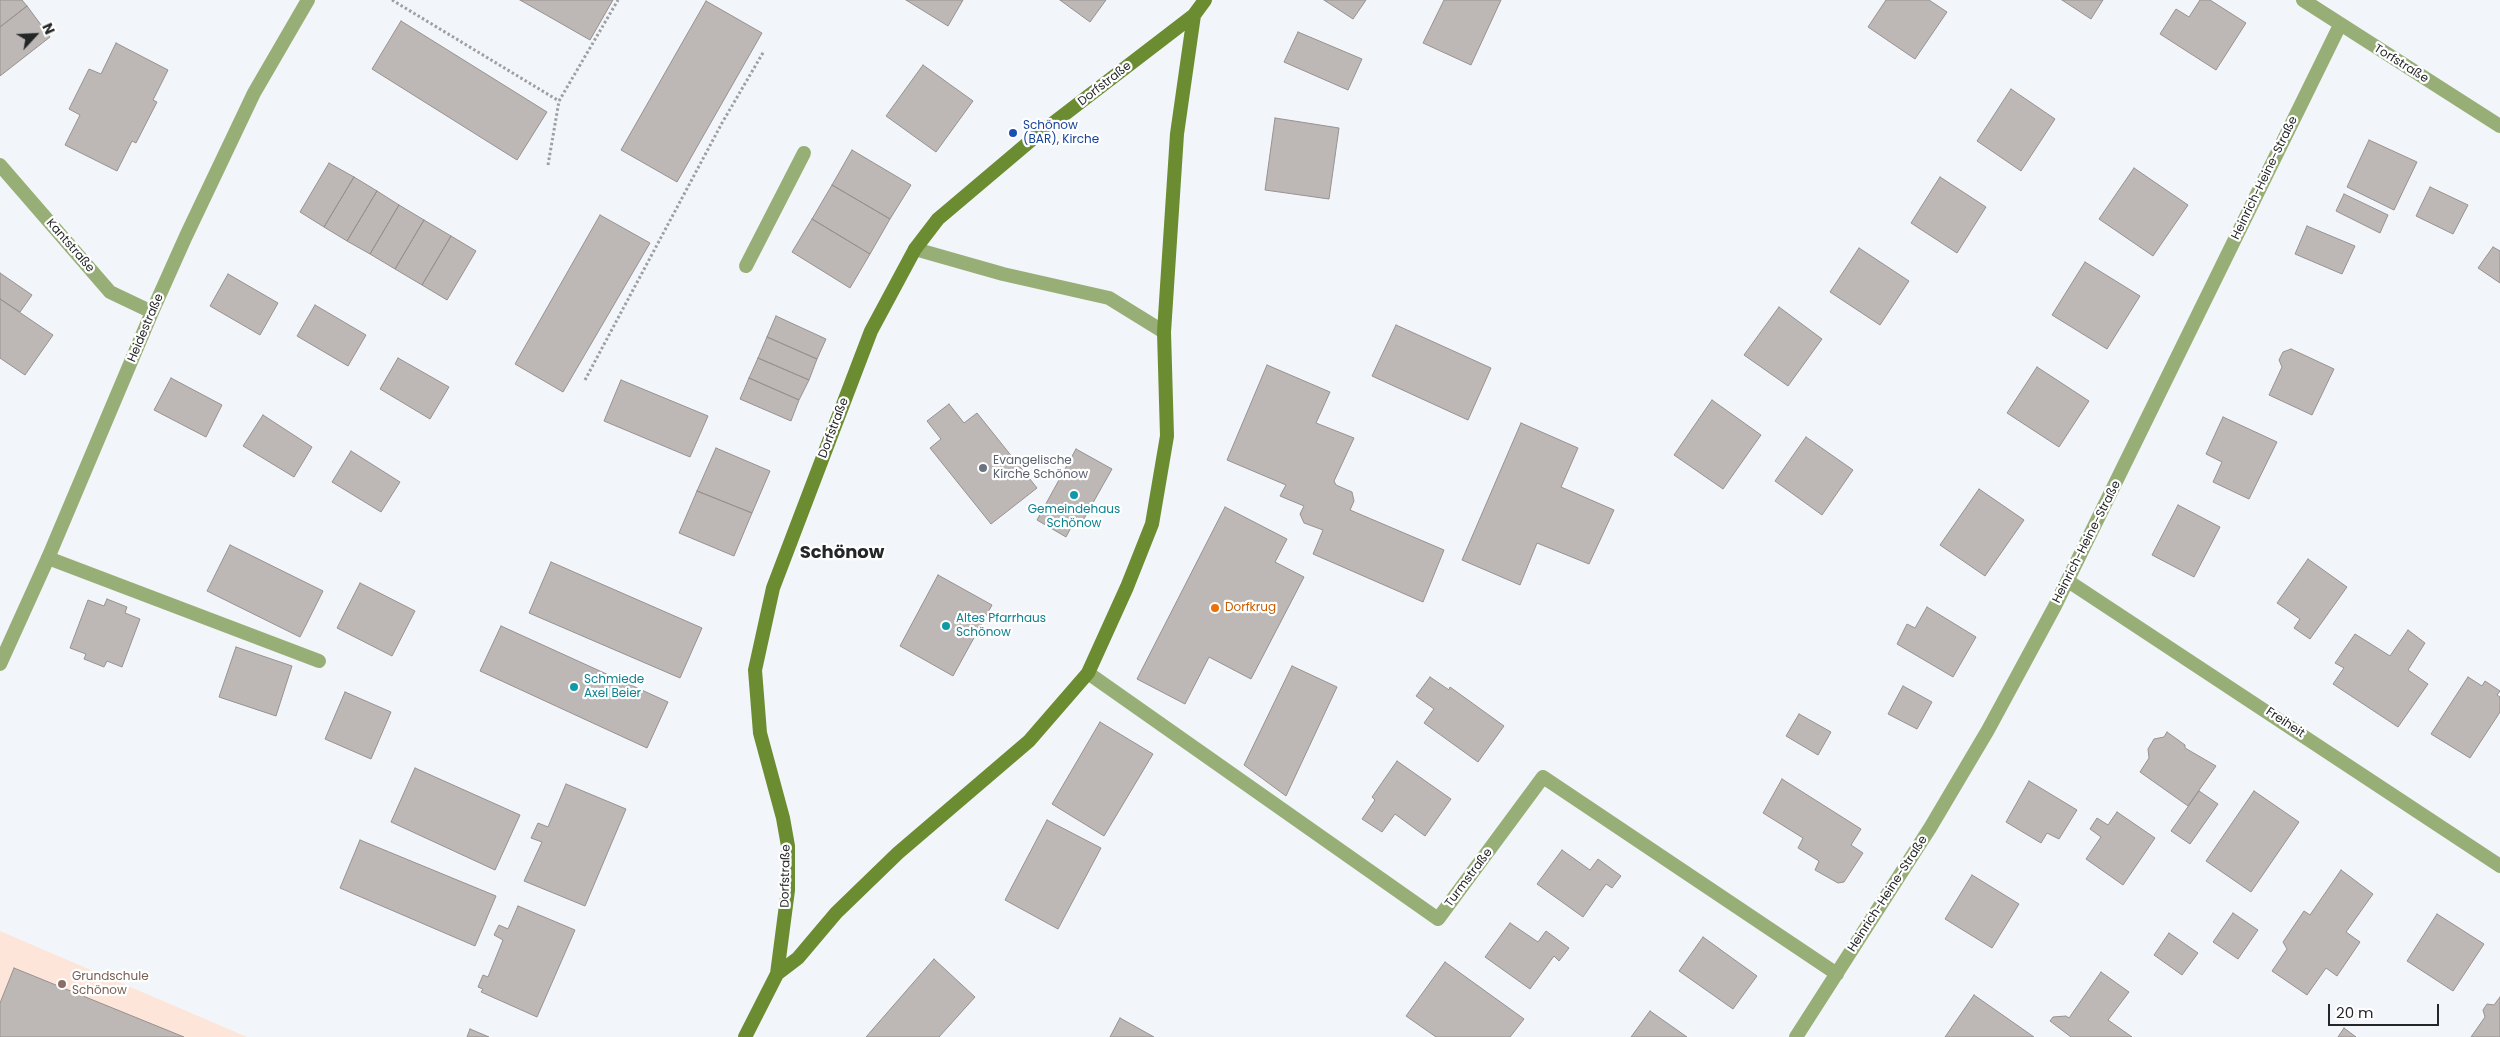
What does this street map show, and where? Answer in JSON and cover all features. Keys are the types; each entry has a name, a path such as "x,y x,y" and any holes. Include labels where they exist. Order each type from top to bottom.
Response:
{"main road":[{"name":"Dorfstraße","path":"744,1037 777,974 788,890 788,846 783,818 760,733 756,670 773,588 871,331 915,248 938,219 1028,144 1194,15 1204,0"},
{"name":"Dorfstraße","path":"777,974 798,958 836,913 898,854 1029,741 1088,673 1127,588 1152,524 1166,436 1164,332 1177,134 1194,15"}],"street":[{"name":"Heidestraße","path":"0,664 48,558 152,312 254,93 308,0"},
{"name":"Torfstraße","path":"2303,0 2500,126"},
{"name":"Heinrich-Heine-Straße","path":"1796,1037 1930,828 1988,730 2068,581 2340,25"},
{"path":"746,266 804,153"},
{"name":"Kantstraße","path":"0,165 110,292 152,312"},
{"path":"915,248 1003,274 1109,298 1164,332"},
{"path":"48,558 318,661"},
{"name":"Freiheit","path":"2068,581 2500,866"},
{"name":"Turmstraße","path":"1088,673 1438,919 1543,777 1837,974"}],"path":[{"path":"392,0 559,101"},
{"path":"548,165 559,101 618,0"},
{"path":"586,380 718,131 764,51"}],"shaded area":[{"name":"Grundschule Schönow","path":"0,931 247,1037 0,1037"}],"building":[{"path":"0,0 22,0 27,6 0,27"},
{"path":"520,0 613,0 590,40"},
{"path":"906,0 963,0 948,26"},
{"path":"1060,0 1106,0 1090,22"},
{"path":"1324,0 1366,0 1353,19"},
{"path":"1444,0 1501,0 1471,65 1423,43"},
{"path":"1886,0 1929,0 1947,12 1915,59 1868,27"},
{"path":"2062,0 2103,0 2091,19"},
{"path":"2200,0 2210,0 2246,23 2216,70 2160,34 2176,9 2189,17"},
{"path":"706,1 762,33 677,182 621,150"},
{"path":"27,6 50,37 0,76 0,27"},
{"path":"401,21 547,112 517,160 372,69"},
{"path":"1298,32 1362,59 1348,90 1284,62"},
{"path":"116,43 168,70 153,100 157,102 136,143 132,141 117,171 65,145 80,115 69,109 89,69 101,74"},
{"path":"923,65 973,101 936,152 886,116"},
{"path":"2011,89 2055,119 2021,171 1977,141"},
{"path":"1275,118 1339,128 1329,199 1265,190"},
{"path":"2369,140 2417,162 2394,210 2347,187"},
{"path":"852,150 911,185 890,219 832,185"},
{"path":"329,163 354,177 324,227 300,212"},
{"path":"2134,168 2188,205 2153,256 2099,219"},
{"path":"354,177 377,191 347,241 324,227"},
{"path":"1940,177 1986,207 1957,253 1911,223"},
{"path":"832,185 890,219 870,254 812,219"},
{"path":"2430,187 2468,205 2453,234 2416,216"},
{"path":"377,191 399,205 370,254 347,241"},
{"path":"2344,194 2388,215 2380,233 2336,211"},
{"path":"399,205 424,220 395,269 370,254"},
{"path":"600,215 650,243 563,392 515,364"},
{"path":"812,219 870,254 850,288 792,252"},
{"path":"424,220 451,236 422,285 395,269"},
{"path":"2307,226 2355,246 2342,274 2295,254"},
{"path":"451,236 476,251 447,300 422,285"},
{"path":"2493,247 2500,251 2500,283 2478,268"},
{"path":"1859,248 1909,281 1880,325 1830,292"},
{"path":"2085,262 2140,296 2107,349 2052,315"},
{"path":"0,273 32,295 20,312 0,299"},
{"path":"228,274 278,303 260,335 210,306"},
{"path":"0,299 53,335 25,375 0,358"},
{"path":"315,305 366,335 348,366 297,336"},
{"path":"1779,307 1822,339 1788,386 1744,355"},
{"path":"776,316 826,339 817,359 767,337"},
{"path":"1396,325 1491,368 1468,420 1372,376"},
{"path":"767,337 817,359 809,380 758,358"},
{"path":"2291,349 2334,369 2312,415 2269,395 2282,367 2279,360 2283,352"},
{"path":"398,358 449,387 430,419 380,389"},
{"path":"758,358 809,380 799,400 749,378"},
{"path":"1267,365 1330,392 1316,423 1354,438 1334,481 1336,485 1352,492 1354,501 1350,510 1444,550 1423,602 1313,554 1323,530 1304,523 1300,514 1304,506 1280,496 1286,485 1227,460"},
{"path":"2037,367 2089,401 2059,447 2007,413"},
{"path":"171,378 222,405 206,437 154,410"},
{"path":"749,378 799,400 791,421 740,399"},
{"path":"621,380 708,416 690,457 604,421"},
{"path":"1712,400 1761,435 1723,489 1674,455"},
{"name":"Evangelische Kirche Schönow","path":"949,404 964,423 977,413 1037,488 991,524 930,448 941,439 927,421"},
{"path":"263,415 312,447 294,477 243,446"},
{"path":"2223,417 2277,442 2249,499 2213,482 2222,462 2206,454"},
{"path":"1521,423 1578,448 1561,487 1614,510 1589,564 1537,543 1520,585 1462,560"},
{"path":"1806,437 1853,470 1822,515 1775,481"},
{"path":"716,448 770,471 752,513 697,491"},
{"name":"Gemeindehaus Schönow","path":"1076,449 1112,469 1081,524 1075,520 1066,537 1037,520"},
{"path":"351,451 400,482 381,512 332,482"},
{"path":"1979,489 2024,520 1985,576 1940,545"},
{"path":"697,491 752,513 734,556 679,533"},
{"path":"2178,505 2220,527 2194,577 2152,555"},
{"path":"1225,507 1287,539 1275,562 1304,577 1251,679 1209,657 1185,704 1137,679"},
{"path":"230,545 323,591 300,637 207,591"},
{"path":"2308,559 2347,587 2310,639 2294,628 2300,619 2277,603"},
{"path":"551,562 702,628 680,678 529,613"},
{"name":"Altes Pfarrhaus Schönow","path":"938,575 992,605 953,676 900,646"},
{"path":"360,583 415,611 392,656 337,628"},
{"path":"107,599 127,607 125,613 140,619 122,667 107,661 104,667 84,659 86,654 70,648 88,600 104,606"},
{"path":"1927,607 1976,637 1953,677 1897,644 1907,624 1915,628"},
{"name":"Schmiede Axel Beier","path":"501,626 668,702 647,748 480,671"},
{"path":"2408,630 2425,643 2408,670 2428,684 2398,727 2333,684 2344,668 2335,663 2355,634 2390,656"},
{"path":"236,647 292,666 276,716 219,697"},
{"path":"1292,666 1337,687 1286,796 1244,765"},
{"path":"1430,677 1449,690 1450,687 1504,726 1478,762 1424,723 1434,709 1416,696"},
{"path":"2468,677 2482,686 2485,681 2500,691 2497,695 2500,697 2500,712 2470,758 2431,734"},
{"path":"1903,686 1932,702 1917,729 1888,714"},
{"path":"345,692 391,712 371,759 325,739"},
{"path":"1799,714 1831,732 1818,755 1786,736"},
{"path":"1100,722 1153,754 1104,836 1052,804"},
{"path":"2167,732 2185,745 2185,748 2216,766 2188,806 2140,772 2149,758 2148,749 2154,739 2164,737"},
{"path":"1397,761 1451,799 1425,836 1395,814 1382,832 1362,819 1375,800 1372,797"},
{"path":"415,768 520,815 495,870 391,822"},
{"path":"1782,779 1861,829 1851,845 1863,853 1844,882 1838,883 1815,870 1819,861 1798,848 1803,838 1763,813"},
{"path":"2029,781 2077,810 2059,839 2047,833 2041,843 2006,822"},
{"path":"566,784 626,809 585,906 524,881 542,842 531,838 538,823 548,827"},
{"path":"2199,791 2218,804 2190,844 2171,831"},
{"path":"2254,791 2299,822 2251,892 2206,861"},
{"path":"2117,812 2155,838 2123,885 2086,859 2101,837 2090,829 2097,818 2108,825"},
{"path":"1047,820 1101,848 1058,929 1005,900"},
{"path":"360,840 496,896 475,946 340,888"},
{"path":"1562,850 1590,870 1598,859 1621,876 1612,888 1606,884 1583,917 1537,884"},
{"path":"2341,870 2373,894 2346,932 2360,942 2337,976 2326,968 2307,995 2272,971 2287,949 2283,942 2304,911 2310,915"},
{"path":"1972,875 2019,904 1992,948 1945,919"},
{"path":"518,906 575,930 537,1017 481,992 483,989 478,987 483,975 488,977 503,940 494,935 499,925 508,929"},
{"path":"2233,913 2258,930 2238,959 2213,942"},
{"path":"2437,914 2484,944 2453,991 2407,961"},
{"path":"1510,923 1538,942 1546,931 1569,948 1559,961 1554,956 1530,989 1485,957"},
{"path":"2169,933 2198,953 2182,975 2154,955"},
{"path":"1703,937 1757,976 1733,1009 1679,971"},
{"path":"934,959 975,997 939,1037 866,1037"},
{"path":"1445,962 1524,1019 1510,1037 1436,1037 1406,1016"},
{"path":"14,968 184,1037 0,1037 0,1003"},
{"path":"2101,972 2129,992 2108,1020 2132,1037 2071,1037 2050,1021 2053,1017 2066,1016 2069,1018"},
{"path":"1974,995 2034,1037 1945,1037"},
{"path":"2500,997 2500,1037 2471,1037 2485,1017 2483,1010 2487,1004 2494,1005"},
{"path":"1650,1011 1687,1037 1631,1037"},
{"path":"1120,1018 1154,1037 1110,1037"},
{"path":"2344,1028 2356,1037 2338,1037"},
{"path":"470,1029 489,1037 467,1037"}],"place":[{"name":"Schönow (BAR), Kirche","path":"1013,133"},
{"name":"Evangelische Kirche Schönow","path":"983,468"},
{"name":"Gemeindehaus Schönow","path":"1074,495"},
{"name":"Dorfkrug","path":"1215,608"},
{"name":"Altes Pfarrhaus Schönow","path":"946,626"},
{"name":"Schmiede Axel Beier","path":"574,687"},
{"name":"Grundschule Schönow","path":"62,984"}],"district":[{"name":"Schönow","path":"842,553"}]}
